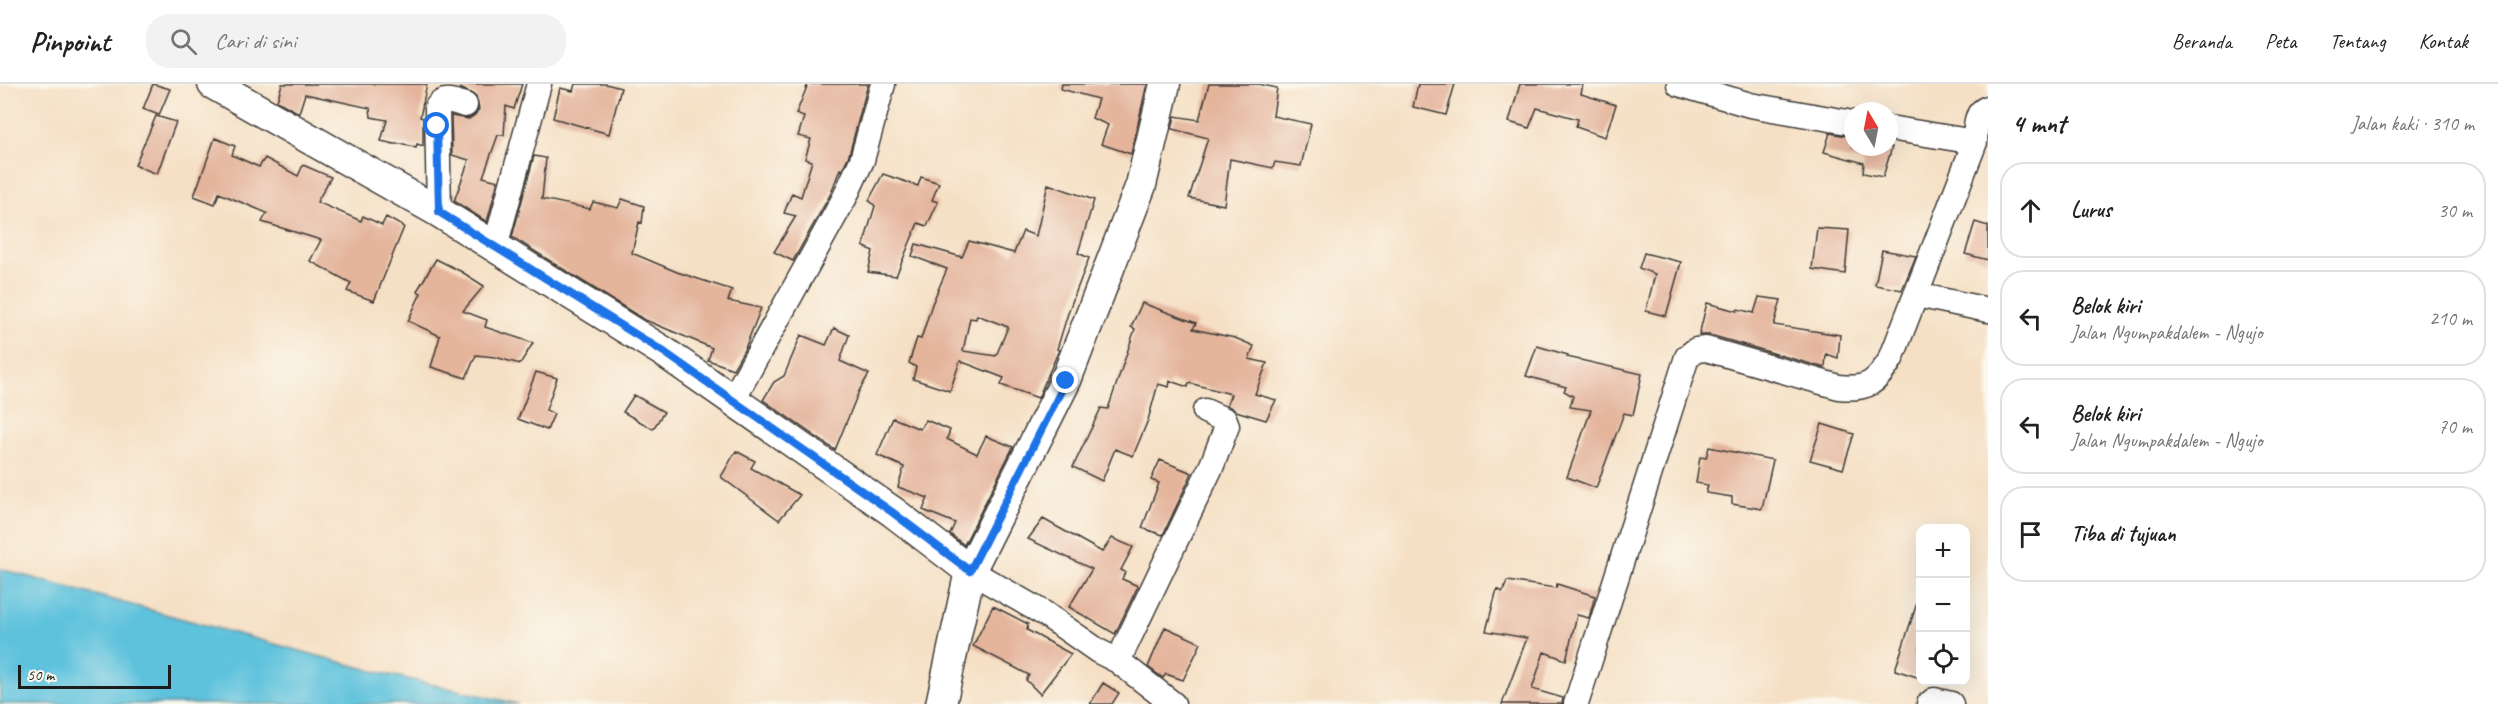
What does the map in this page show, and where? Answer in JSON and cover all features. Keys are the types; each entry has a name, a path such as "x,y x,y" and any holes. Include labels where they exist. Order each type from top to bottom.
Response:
{"street":[{"path":"213,84 439,212 664,352 892,512 970,571 1045,614 1098,651 1118,661 1173,704"},
{"path":"495,247 539,84"},
{"path":"732,401 844,199 862,160 883,84"},
{"path":"942,704 970,571 1066,381 1141,185 1165,84"},
{"path":"1679,84 1750,105 1844,121"},
{"path":"439,212 437,107 440,102 446,100 465,105"},
{"path":"1576,704 1687,357 1696,350 1706,349 1839,387 1856,389 1869,385 1881,376 1891,359 1917,295 1975,142 1978,116 1988,108"},
{"path":"1898,129 1975,142"},
{"path":"1917,295 1988,310"},
{"path":"1118,661 1222,441 1227,426 1225,420 1205,411"},
{"path":"1929,704 1934,700 1942,700 1951,704"}],"water":[{"path":"0,569 377,672 518,704 0,704"}],"building":[{"path":"153,84 170,89 159,115 143,109"},
{"path":"282,84 427,84 420,117 423,118 423,146 417,144 416,148 381,141 387,120 371,117 370,108 305,94 299,113 277,101"},
{"path":"461,84 522,84 514,109 506,106 504,135 498,135 483,177 498,181 487,222 454,201 469,160 452,155 451,116 469,119 479,109 476,96 460,88"},
{"path":"575,84 606,84 621,88 609,134 553,118 560,88 573,91"},
{"path":"808,84 868,84 849,155 842,170 840,169 831,193 793,261 774,252 796,216 784,213 792,193 801,197 812,161 805,159 811,139 798,136 804,117 796,114"},
{"path":"1062,84 1147,84 1131,154 1101,144 1108,125 1092,118 1098,99 1061,89"},
{"path":"1209,84 1258,84 1277,88 1273,116 1311,124 1301,166 1275,162 1273,168 1230,159 1224,205 1189,198 1208,138 1172,129 1175,116 1199,120"},
{"path":"1418,84 1455,84 1446,115 1413,107"},
{"path":"1520,84 1583,84 1581,94 1616,105 1605,137 1576,127 1578,119 1537,108 1529,128 1509,122"},
{"path":"156,116 176,122 157,174 135,165"},
{"path":"1830,133 1844,135 1844,156 1889,156 1883,177 1863,173 1864,163 1824,152"},
{"path":"215,138 235,146 232,155 259,167 265,158 298,176 303,165 331,177 317,202 361,221 363,216 382,225 386,217 404,227 374,301 347,291 351,283 310,261 321,240 262,222 267,213 219,193 215,204 194,196"},
{"path":"534,156 546,158 542,199 590,209 593,202 618,208 622,199 644,206 642,223 639,222 632,253 677,272 732,290 728,301 761,308 745,348 733,369 708,360 712,348 643,319 512,237"},
{"path":"883,174 918,186 921,177 939,183 932,200 938,202 927,226 918,223 896,276 868,272 873,251 863,246 875,206 869,200"},
{"path":"1048,184 1094,200 1078,253 1089,258 1069,310 1057,349 1059,350 1038,398 1001,385 1004,378 960,361 950,391 913,379 916,367 909,363 917,338 921,339 932,304 947,269 912,256 916,244 962,257 969,241 1014,253 1023,231 1036,236","holes":["977,315 1008,327 996,356 963,351 970,318 976,319"]},
{"path":"1975,222 1988,226 1988,260 1965,254"},
{"path":"1817,228 1849,230 1845,274 1812,269"},
{"path":"1882,250 1916,256 1902,290 1875,285"},
{"path":"1644,253 1681,262 1666,316 1646,311 1655,274 1639,268"},
{"path":"436,259 484,286 463,311 487,320 485,327 533,343 520,364 495,357 476,355 466,378 431,367 440,336 408,321 421,293 417,291"},
{"path":"1759,297 1781,300 1774,325 1840,335 1838,358 1826,354 1825,368 1710,335 1699,335 1707,303 1754,313"},
{"path":"1142,303 1196,323 1193,329 1235,338 1254,346 1249,359 1267,363 1255,394 1276,400 1266,420 1236,411 1227,405 1231,394 1189,383 1188,387 1170,381 1169,387 1158,384 1148,420 1133,456 1115,449 1102,481 1073,467 1101,408 1108,409 1135,329 1131,327"},
{"path":"834,328 849,335 840,361 869,374 859,391 835,450 763,400 774,382 784,376 801,335 826,345"},
{"path":"1537,346 1568,355 1567,357 1642,374 1633,415 1624,413 1596,488 1567,477 1591,410 1570,407 1573,396 1564,391 1566,387 1526,376"},
{"path":"536,372 557,378 546,410 554,414 547,430 518,419"},
{"path":"634,395 664,412 653,429 623,412"},
{"path":"893,418 920,429 926,420 950,430 947,439 977,454 986,436 1013,447 964,545 950,534 955,523 923,510 928,498 898,487 904,467 877,455"},
{"path":"1822,424 1854,434 1843,469 1810,460"},
{"path":"1709,447 1773,460 1762,509 1732,504 1732,497 1706,493 1708,485 1696,483 1700,457 1706,458"},
{"path":"736,451 755,461 751,468 800,495 779,520 721,477"},
{"path":"1160,460 1192,473 1163,535 1142,528 1159,483 1151,480"},
{"path":"1043,519 1102,552 1112,538 1133,547 1121,570 1125,572 1122,579 1138,586 1115,634 1069,607 1092,569 1028,539"},
{"path":"1507,581 1556,588 1557,584 1595,596 1589,618 1577,615 1566,660 1544,652 1532,689 1563,698 1562,704 1502,704 1527,638 1486,631 1497,589 1503,592"},
{"path":"993,606 1028,624 1027,630 1071,654 1040,694 1026,680 1029,675 973,646"},
{"path":"1916,606 1916,677 1895,670"},
{"path":"1165,627 1201,643 1183,680 1166,674 1163,678 1148,667"},
{"path":"1103,683 1119,693 1112,704 1090,704"}],"route":[{"path":"437,126 439,212 664,352 810,457 892,512 970,571 1066,381"}]}
